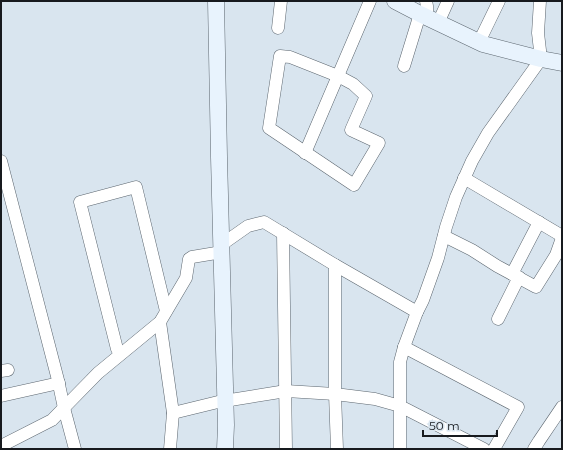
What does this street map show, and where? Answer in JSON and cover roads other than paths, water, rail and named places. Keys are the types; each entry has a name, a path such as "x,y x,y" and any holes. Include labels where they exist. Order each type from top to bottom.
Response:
{"street":[{"path":"216,1 218,149 226,425 225,449"},
{"path":"278,28 281,1"},
{"path":"305,153 370,1"},
{"path":"395,1 428,14 479,42 541,59 562,63"},
{"path":"404,66 428,14 448,1"},
{"path":"479,42 499,1"},
{"path":"400,449 400,362 404,347 438,258 456,196 472,161 488,133 541,59 538,33 540,1"},
{"path":"280,56 290,58 338,76 353,84 366,96 351,130 379,143 354,185 269,128 280,56"},
{"path":"1,161 75,449"},
{"path":"444,236 472,250 497,266 536,287 556,255 561,234 464,178"},
{"path":"117,349 80,202 136,187 166,311"},
{"path":"1,446 52,420 98,373 160,322 186,278 189,259 222,248 248,226 264,222 417,312"},
{"path":"498,319 539,222"},
{"path":"283,233 286,449"},
{"path":"335,265 335,394 337,449"},
{"path":"160,322 173,413 170,449"},
{"path":"404,347 518,407 494,449"},
{"path":"1,396 59,383"},
{"path":"173,413 225,401 286,391 335,394 375,399 400,406 484,449"},
{"path":"534,449 562,407"}]}
